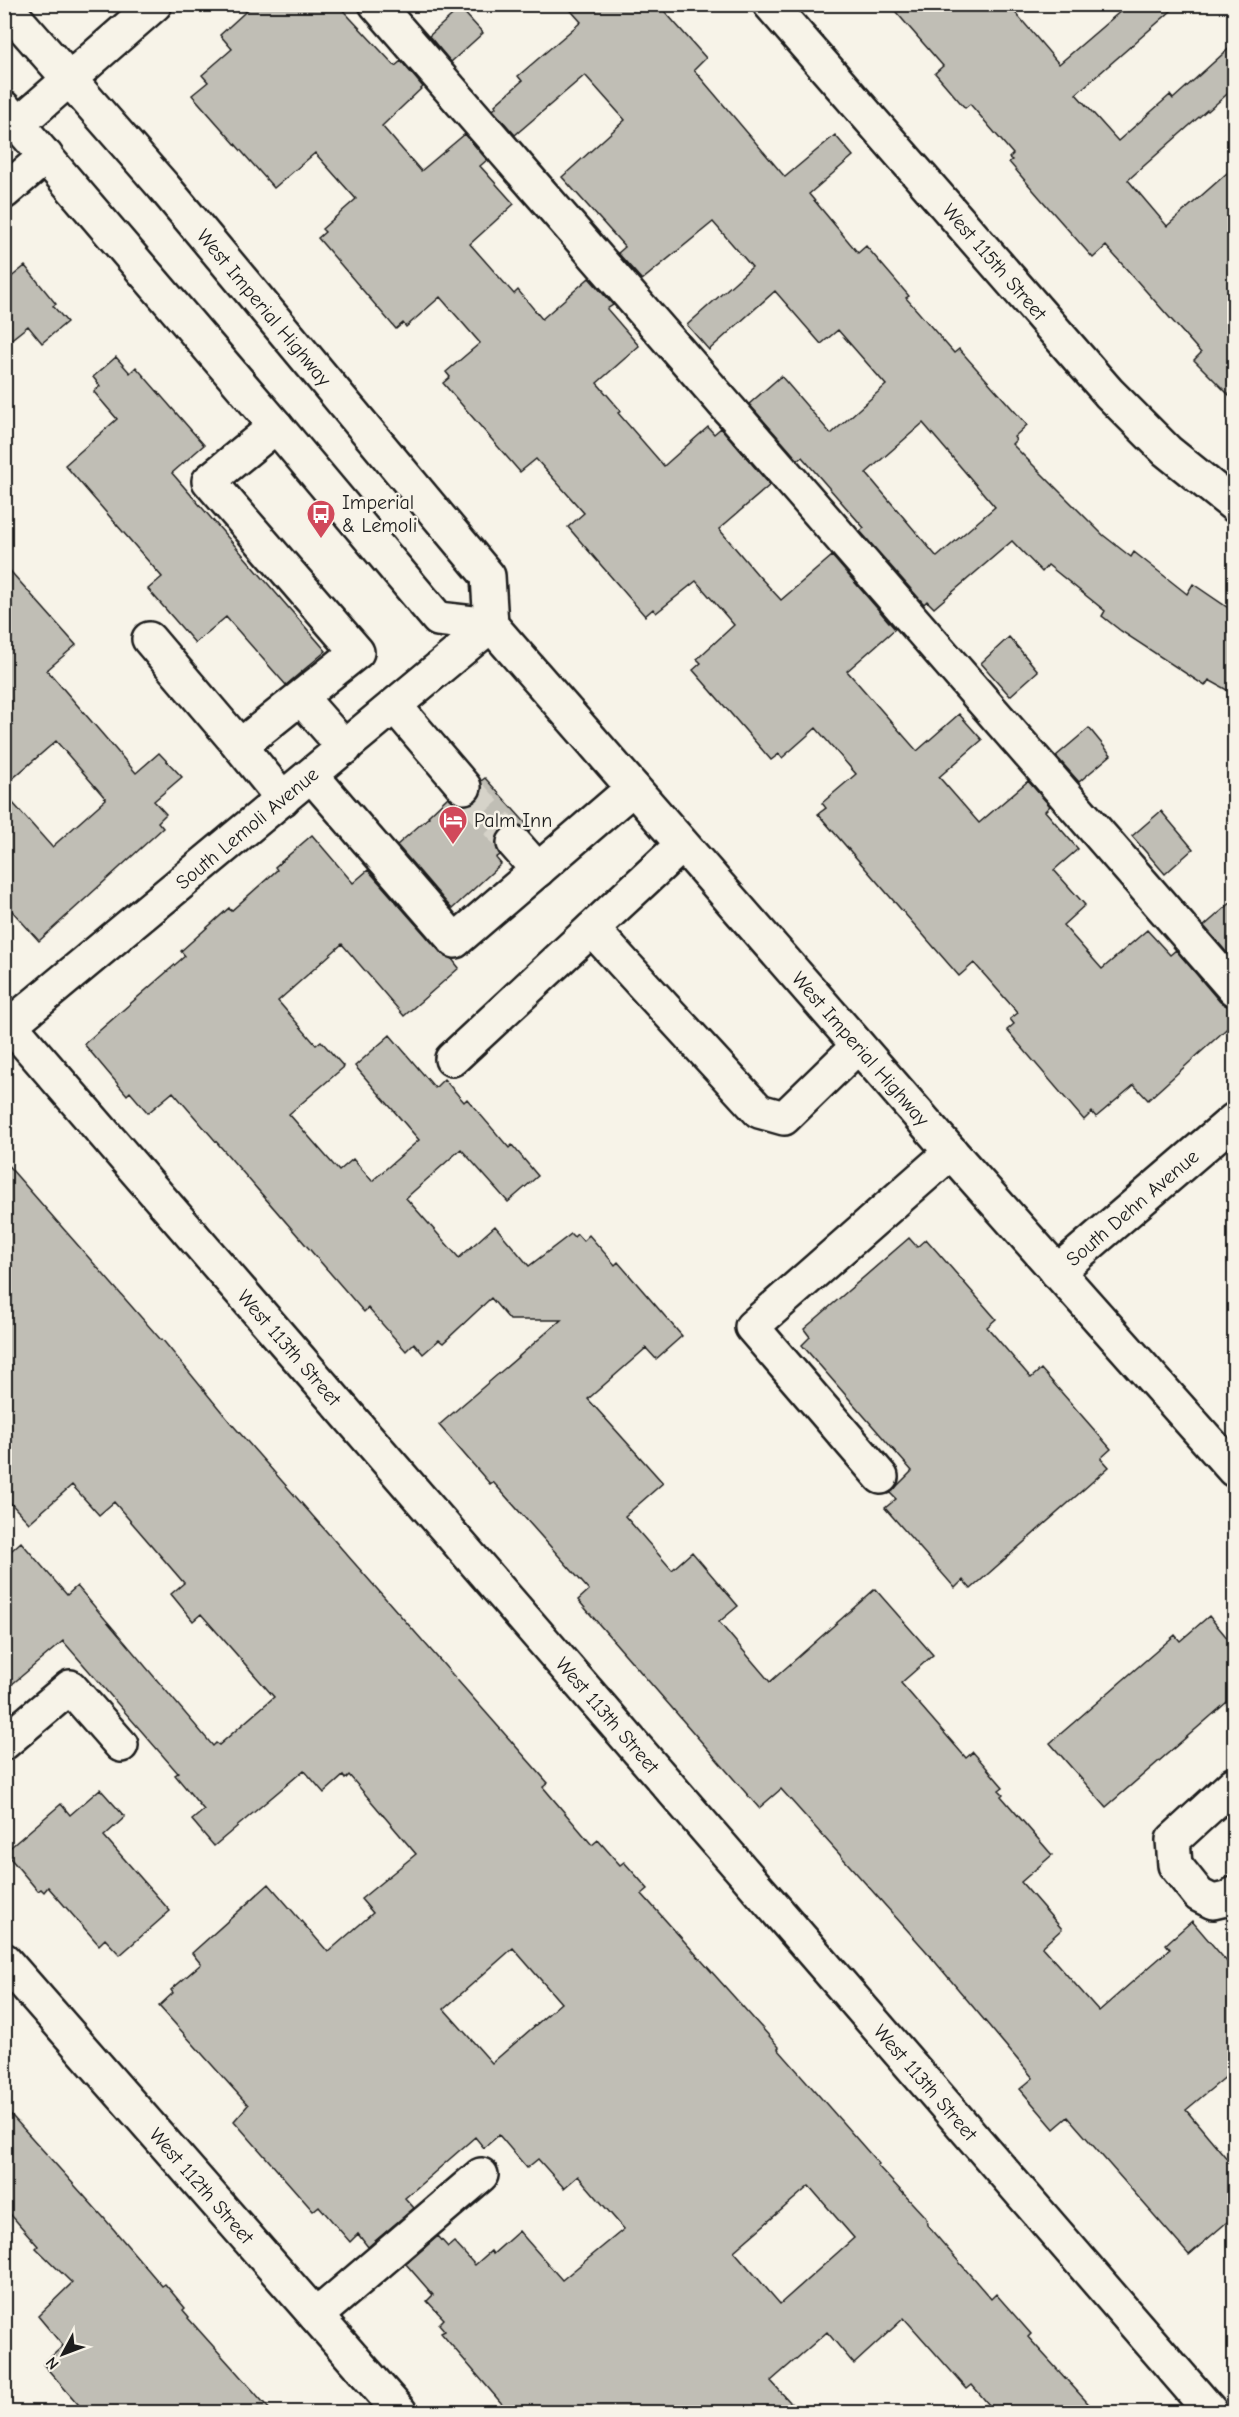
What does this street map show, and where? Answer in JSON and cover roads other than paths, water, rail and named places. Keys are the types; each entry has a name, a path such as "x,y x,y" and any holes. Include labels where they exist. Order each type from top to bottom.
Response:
{"street":[{"name":"West Imperial Highway","path":"4,4 163,186 488,576 490,625 951,1152 1234,1470"},
{"path":"155,4 70,79 11,116 276,426 438,620 490,625"},
{"path":"376,4 1234,989"},
{"name":"West 115th Street","path":"770,4 1109,393 1167,451 1234,505"},
{"path":"4,192 46,156"},
{"path":"240,746 357,652 209,482 276,426"},
{"name":"South Lemoli Avenue","path":"6,1024 312,776 490,625"},
{"path":"149,639 283,799"},
{"path":"301,698 345,748"},
{"path":"395,706 464,787"},
{"path":"312,776 455,941 633,788"},
{"path":"514,843 538,870"},
{"path":"452,1059 682,845"},
{"path":"592,929 759,1111 784,1118 858,1046"},
{"name":"West 113th Street","path":"6,1024 1211,2412"},
{"name":"South Dehn Avenue","path":"1057,1272 1234,1120"},
{"path":"881,1477 752,1327 951,1152"},
{"path":"4,1743 70,1687 122,1745"},
{"path":"1234,1784 1173,1840 1175,1865 1199,1895 1213,1902 1230,1898 1234,1894"},
{"name":"West 112th Street","path":"4,1960 400,2412"},
{"path":"316,2316 481,2175"}],"tunnel":[{"path":"464,787 514,843"}],"place":[{"name":"Imperial & Lemoli","path":"321,540"},
{"name":"Palm Inn","path":"453,846"}]}
